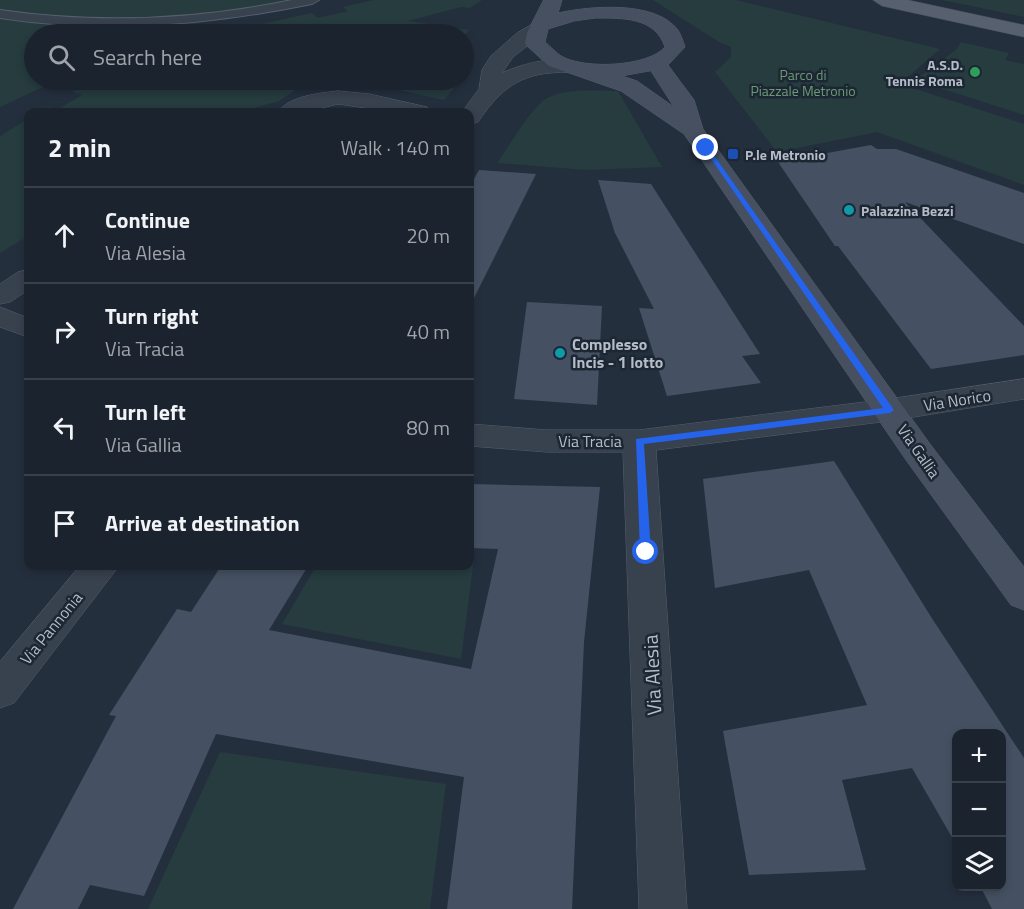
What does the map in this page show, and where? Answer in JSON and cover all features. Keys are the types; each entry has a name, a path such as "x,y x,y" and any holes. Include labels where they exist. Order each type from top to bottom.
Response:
{"main road":[{"path":"553,0 550,12 535,34 536,44 551,59 623,83 692,129"},
{"path":"882,0 1024,31"},
{"path":"542,25 556,18 581,13 610,12 628,8 665,27 674,38 675,47 672,52 656,63 619,69 571,66"},
{"path":"656,63 683,100 692,129"},
{"name":"Via Gallia","path":"692,129 1024,595"}],"street":[{"path":"490,90 490,74 498,62 515,45 542,25"},
{"path":"474,112 490,90 514,75 543,68 571,66"},
{"path":"298,108 315,100 345,96 400,108"},
{"path":"0,296 24,281"},
{"path":"0,316 24,326"},
{"name":"Via Norico","path":"890,410 1024,389"},
{"name":"Via Tracia","path":"474,435 547,441 639,441 890,410"},
{"name":"Via Alesia","path":"639,441 663,909"},
{"name":"Via Pannonia","path":"0,691 98,570"}],"lane":[{"path":"0,14 67,21 168,21 238,16 312,0"}],"green space":[{"path":"0,0 296,0 195,24 24,24 24,90 37,90 0,107"},
{"path":"374,0 482,0 470,8 461,7 408,21 429,24 262,24 312,13 318,18 348,11 343,7"},
{"name":"Parco di Piazzale Metronio","path":"653,0 736,0 940,49 900,84 1024,124 1024,185 877,132 777,152 715,72 731,57 731,47 719,42"},
{"path":"942,0 1024,0 1024,17"},
{"name":"A.S.D. Tennis Roma","path":"961,42 1009,53 1005,60 1024,64 1024,115 915,80 957,49"},
{"path":"76,90 295,90 279,101 254,108 60,108 82,95 72,92"},
{"path":"398,90 452,90 444,100"},
{"path":"574,91 618,91 662,167 586,170 497,163 528,117 542,101 557,94"},
{"path":"24,121 24,238 0,253 0,136"},
{"path":"314,570 473,570 461,659 282,624"},
{"path":"220,752 446,784 430,909 148,909"}],"building":[{"path":"871,145 877,149 896,149 1024,193 1024,244 905,202 1024,326 1024,355 931,369 838,246 835,246 778,162"},
{"path":"479,170 536,174 474,298 474,179"},
{"path":"598,180 651,184 760,354 742,356 761,383 667,396 639,308 654,309 615,233"},
{"name":"Complesso Incis - 1 lotto","path":"527,302 602,306 597,405 514,399"},
{"path":"834,461 933,620 1005,729 952,729 952,837 912,768 842,780 866,870 749,875 723,731 867,705 809,570 715,588 703,479"},
{"path":"474,484 600,487 584,642 572,909 447,909 464,777 216,734 144,896 90,885 78,909 13,909 116,716 109,715 177,609 191,612 218,570 306,570 269,630 471,669 498,549 474,548"},
{"path":"1006,731 1024,758 1024,909 992,909 983,891 1006,891"}],"place":[{"name":"A.S.D. Tennis Roma","path":"975,72"},
{"name":"P.le Metronio","path":"733,154"},
{"name":"Palazzina Bezzi","path":"849,210"},
{"name":"Complesso Incis - 1 lotto","path":"560,353"}],"route":[{"path":"646,552 639,441 890,410 706,148"}]}
